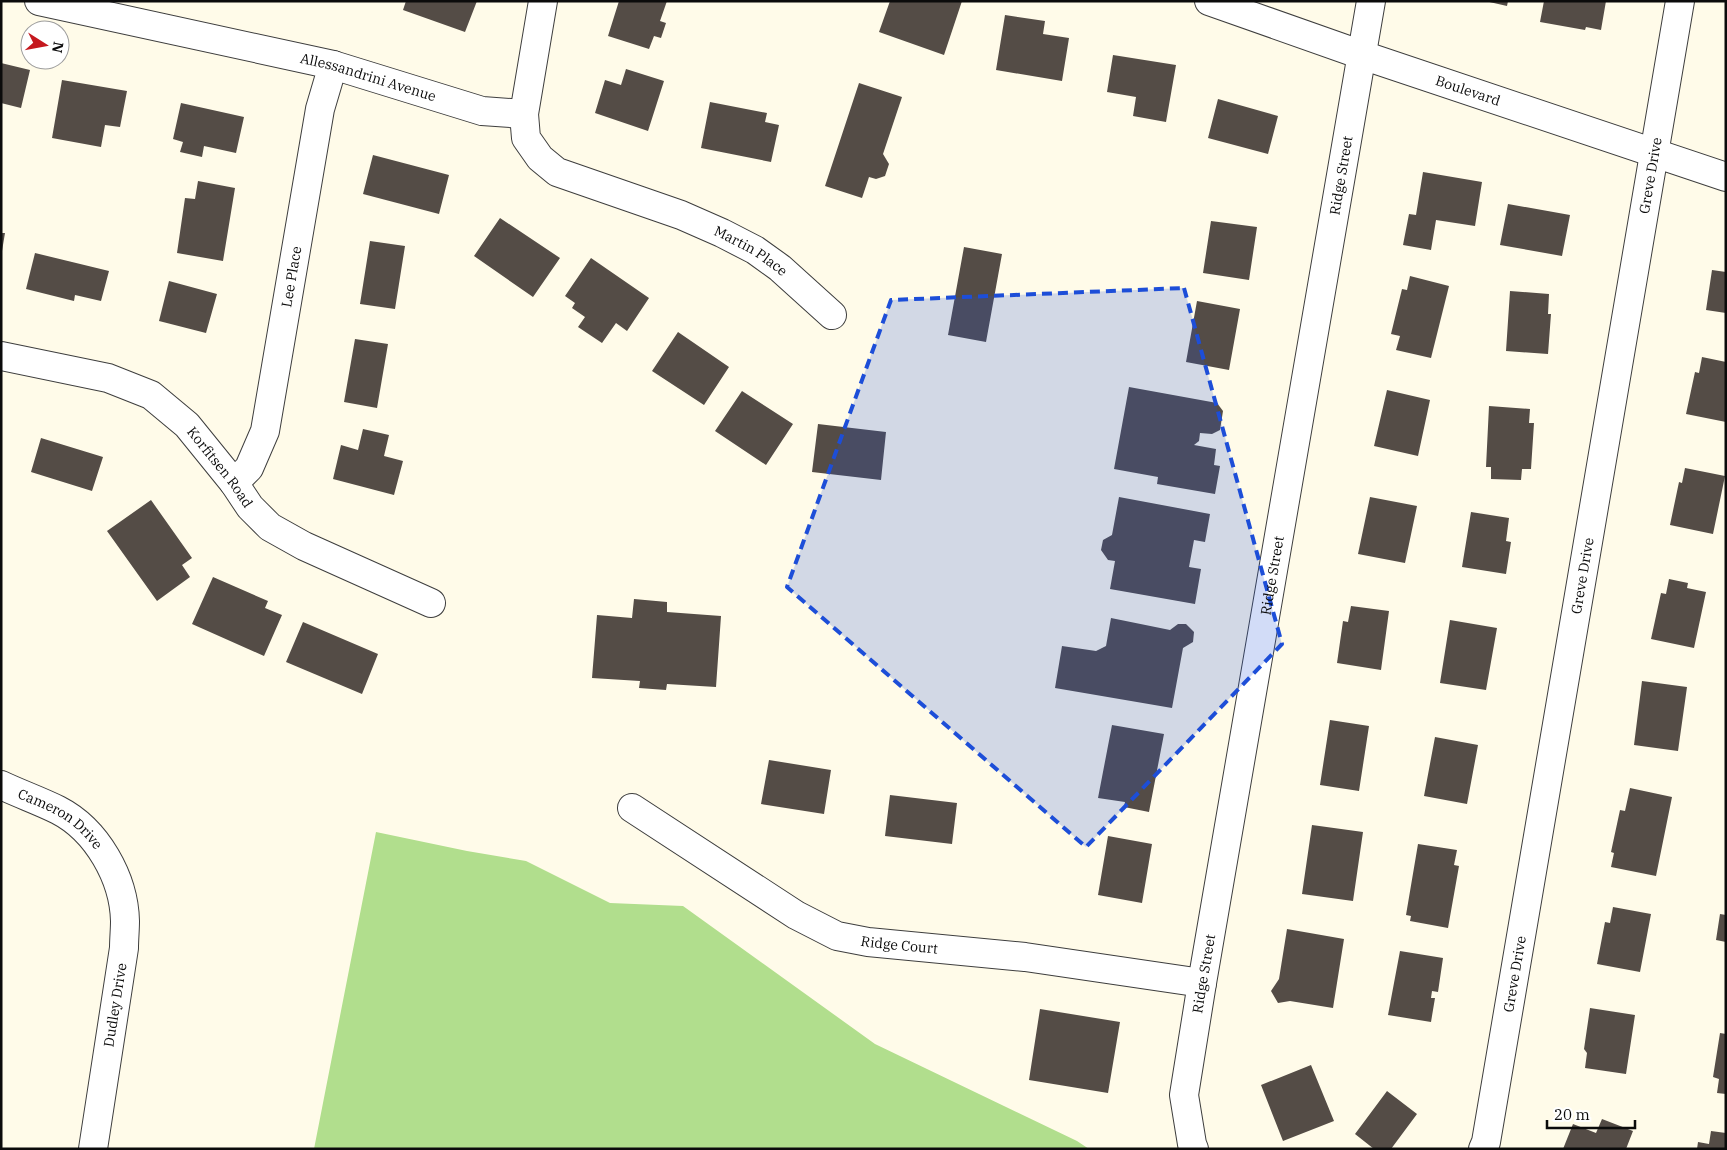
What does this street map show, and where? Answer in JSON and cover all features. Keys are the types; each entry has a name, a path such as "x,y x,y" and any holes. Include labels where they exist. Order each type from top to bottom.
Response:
{"street":[{"name":"Allessandrini Avenue","path":"39,1 333,65 482,111 524,114"},
{"path":"524,114 543,1"},
{"name":"Boulevard","path":"1209,1 1362,55 1726,177"},
{"name":"Ridge Street","path":"1194,1149 1184,1096 1371,1"},
{"name":"Greve Drive","path":"1483,1149 1680,1"},
{"name":"Lee Place","path":"234,483 249,468 265,431 320,109 333,65"},
{"name":"Martin Place","path":"524,114 526,138 540,158 557,172 681,215 722,232 755,250 780,268 832,315"},
{"name":"Korfitsen Road","path":"1,356 108,378 150,395 187,425 234,483 250,507 270,527 304,546 431,603"},
{"name":"Cameron Drive","path":"1,785 60,811 86,831 109,863"},
{"name":"Ridge Court","path":"632,808 796,915 837,936 868,942 1025,957 1202,983"},
{"name":"Dudley Drive","path":"92,1149 124,948 125,920 120,888 109,863"}],"highlighted area":[{"path":"1184,288 1282,644 1086,847 787,587 891,300"}],"green space":[{"path":"376,832 526,861 610,903 683,906 875,1044 1077,1141 1089,1149 314,1149"}],"building":[{"path":"406,1 477,1 465,32 403,10"},
{"path":"619,1 667,1 660,21 666,23 661,38 654,36 649,49 608,36"},
{"path":"890,1 962,1 944,55 879,32"},
{"path":"1485,1 1508,1 1507,6"},
{"path":"1544,1 1606,1 1601,30 1586,27 1585,30 1540,22"},
{"path":"1005,15 1045,21 1043,34 1069,38 1062,81 996,70"},
{"path":"1113,55 1176,65 1166,122 1133,116 1136,97 1107,92"},
{"path":"1,63 20,68 20,70 30,70 21,108 1,103"},
{"path":"626,69 664,81 648,131 595,113 605,80 621,85"},
{"path":"62,80 127,91 120,127 105,125 101,147 52,138"},
{"path":"859,83 902,97 883,154 889,164 885,176 876,179 869,177 862,198 825,186"},
{"path":"1218,99 1278,116 1268,154 1208,138"},
{"path":"710,102 767,113 765,122 779,125 771,162 701,148"},
{"path":"181,103 244,117 236,153 204,146 202,157 180,152 183,142 173,139"},
{"path":"373,155 449,175 439,214 363,194"},
{"path":"1423,172 1482,182 1475,226 1436,220 1431,250 1403,245 1409,214 1416,215"},
{"path":"198,181 235,188 223,261 177,253 185,198 195,199"},
{"path":"1508,204 1570,215 1562,256 1500,245"},
{"path":"500,218 560,258 533,297 474,256"},
{"path":"1211,221 1257,227 1249,280 1203,273"},
{"path":"1,233 5,233 2,251 1,251"},
{"path":"370,241 405,246 395,309 360,304"},
{"path":"964,247 1002,254 986,342 948,335"},
{"path":"35,253 109,271 101,301 75,295 74,301 26,289"},
{"path":"591,258 649,298 627,331 616,323 602,343 578,327 585,317 572,308 575,303 565,296"},
{"path":"1712,270 1726,272 1726,313 1706,310"},
{"path":"1410,276 1449,286 1431,358 1396,350 1400,336 1391,334 1402,289 1407,290"},
{"path":"169,281 217,294 206,333 159,321"},
{"path":"1510,291 1549,294 1548,314 1551,314 1548,354 1506,351"},
{"path":"1197,301 1240,309 1229,370 1186,362"},
{"path":"678,332 729,367 704,405 652,371"},
{"path":"355,339 388,344 377,408 344,402"},
{"path":"1702,357 1726,362 1726,422 1686,414 1695,372 1699,373"},
{"path":"1129,387 1217,403 1223,411 1220,430 1212,434 1200,433 1199,441 1194,445 1216,449 1214,465 1220,466 1215,494 1157,484 1158,477 1114,469"},
{"path":"1387,390 1430,400 1418,456 1374,446"},
{"path":"742,391 793,424 766,465 715,431"},
{"path":"1489,406 1530,409 1529,423 1534,423 1531,469 1522,469 1521,480 1491,479 1491,467 1486,467"},
{"path":"818,424 886,432 881,480 812,472"},
{"path":"363,429 389,435 384,456 403,461 394,495 333,479 341,445 358,450"},
{"path":"41,438 103,457 92,491 31,472"},
{"path":"1685,468 1725,476 1713,534 1670,525 1679,482 1682,483"},
{"path":"1119,497 1210,514 1205,542 1194,540 1189,567 1201,569 1195,604 1110,589 1115,561 1108,560 1101,550 1103,540 1112,535"},
{"path":"1370,497 1417,506 1405,563 1358,554"},
{"path":"151,500 192,558 182,565 190,577 157,601 107,531"},
{"path":"1471,512 1509,518 1506,541 1511,542 1506,574 1462,567"},
{"path":"213,577 268,601 265,608 282,615 264,656 192,624"},
{"path":"1669,579 1688,583 1687,588 1706,592 1694,648 1651,639 1661,593 1666,594"},
{"path":"634,599 667,602 667,612 721,616 716,687 667,684 666,690 639,688 640,681 592,678 597,615 632,618"},
{"path":"1351,606 1389,611 1381,670 1337,663 1343,621 1348,622"},
{"path":"1111,618 1170,630 1178,624 1186,624 1194,632 1193,642 1183,648 1172,708 1055,688 1062,646 1096,651 1106,646"},
{"path":"1450,620 1497,628 1486,690 1440,683"},
{"path":"303,622 378,654 362,694 286,662"},
{"path":"1642,681 1687,687 1678,751 1634,745"},
{"path":"1330,720 1369,726 1359,791 1320,785"},
{"path":"1112,725 1164,734 1149,812 1124,807 1125,802 1098,798"},
{"path":"1435,737 1478,745 1467,804 1424,796"},
{"path":"769,760 831,770 824,814 761,804"},
{"path":"1630,788 1672,797 1656,876 1611,867 1614,853 1611,852 1620,810 1625,811"},
{"path":"890,795 957,803 952,844 885,836"},
{"path":"1312,825 1363,832 1353,901 1302,894"},
{"path":"1108,836 1152,844 1142,903 1098,895"},
{"path":"1418,844 1457,850 1454,865 1459,866 1448,928 1410,921 1411,916 1406,915"},
{"path":"1613,907 1651,914 1640,972 1597,964 1605,922 1610,923"},
{"path":"1720,914 1726,915 1726,942 1716,940"},
{"path":"1287,929 1344,939 1333,1008 1290,1001 1278,1003 1271,991 1279,979"},
{"path":"1400,951 1443,958 1438,992 1432,991 1431,998 1435,998 1431,1022 1388,1015"},
{"path":"1590,1008 1635,1015 1626,1074 1585,1068 1587,1053 1584,1049"},
{"path":"1040,1009 1120,1022 1108,1093 1029,1080"},
{"path":"1720,1033 1726,1034 1726,1094 1717,1093 1719,1079 1713,1077"},
{"path":"1311,1065 1334,1121 1283,1141 1261,1085"},
{"path":"1387,1091 1417,1114 1391,1149 1374,1149 1355,1134"},
{"path":"1602,1119 1633,1131 1626,1149 1563,1149 1573,1124 1596,1133"},
{"path":"1711,1131 1726,1133 1726,1149 1697,1149 1698,1142 1709,1144"}]}
